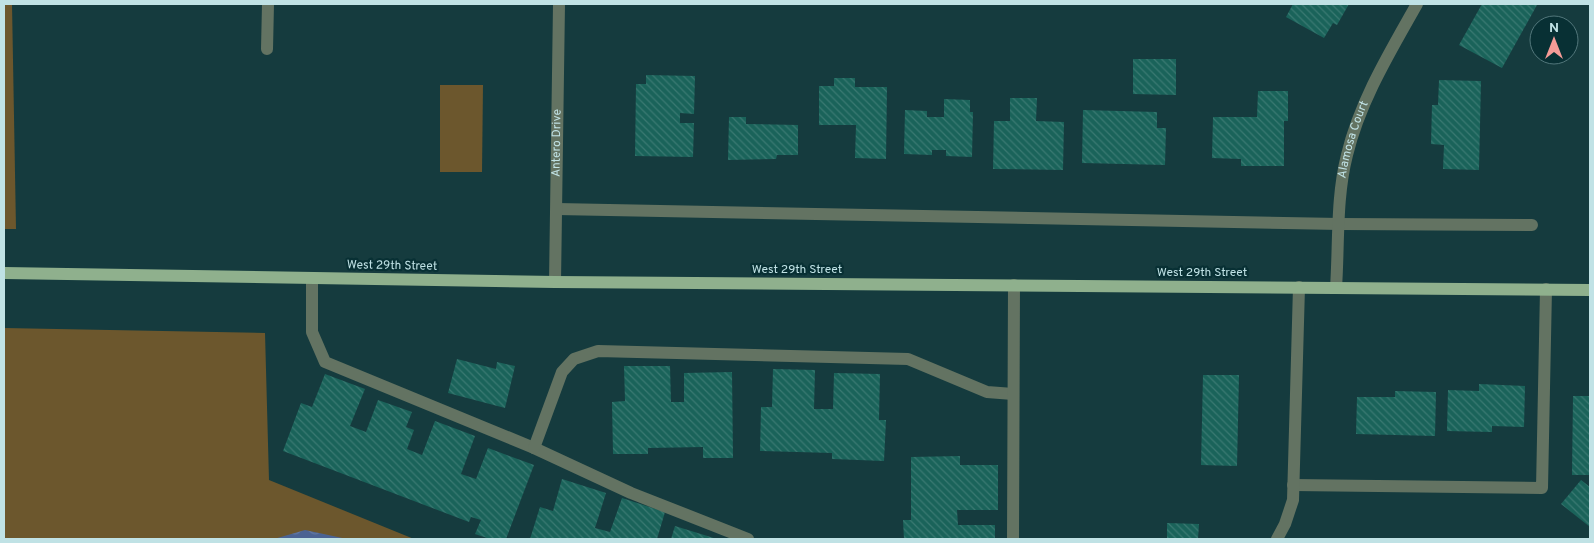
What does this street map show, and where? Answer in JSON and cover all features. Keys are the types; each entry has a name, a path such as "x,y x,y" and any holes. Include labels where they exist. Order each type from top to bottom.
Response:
{"main road":[{"name":"West 29th Street","path":"4,273 555,282 1590,290"}],"street":[{"path":"266,49 268,4"},
{"name":"Antero Drive","path":"555,282 557,209 556,86 559,4"},
{"name":"Alamosa Court","path":"1336,288 1341,190 1347,156 1358,120 1381,69 1417,4"},
{"path":"557,209 1340,224 1532,225"},
{"path":"312,278 312,332 325,362 534,448 631,493 748,539"},
{"path":"1013,539 1014,285"},
{"path":"1276,539 1285,524 1292,500 1299,288"},
{"path":"1293,485 1542,488 1546,290"},
{"path":"534,448 562,372 574,359 598,352 908,359 987,392 1013,394"}],"shaded area":[{"path":"4,4 12,4 16,229 4,229"},
{"path":"440,85 483,85 482,172 440,172"},
{"path":"4,328 265,333 269,480 414,539 4,539"}],"water":[{"path":"305,530 347,539 274,539"}],"building":[{"path":"1293,4 1349,4 1337,25 1333,23 1324,38 1286,17"},
{"path":"1482,4 1537,5 1531,15 1529,15 1529,19 1502,68 1459,45"},
{"path":"1133,59 1176,59 1176,95 1133,94"},
{"path":"646,75 695,76 694,114 680,113 680,123 694,123 693,157 635,156 636,84 646,84"},
{"path":"834,78 855,78 855,87 887,87 886,159 855,158 856,125 819,125 819,86 834,86"},
{"path":"1439,80 1481,81 1479,170 1443,169 1444,145 1431,144 1432,105 1438,105"},
{"path":"1258,91 1288,91 1288,121 1284,121 1284,166 1241,166 1241,159 1212,158 1213,117 1257,117"},
{"path":"1010,98 1037,98 1036,121 1064,122 1063,170 993,169 994,121 1010,121"},
{"path":"944,99 970,100 970,112 973,112 972,157 946,156 946,150 932,150 932,155 904,154 905,110 927,111 927,117 944,117"},
{"path":"1083,110 1157,112 1157,128 1166,128 1165,165 1082,163"},
{"path":"729,117 746,117 746,124 798,125 798,155 777,155 776,159 728,160"},
{"path":"457,359 496,369 497,362 515,366 505,408 448,393"},
{"path":"624,366 670,366 671,402 684,402 684,373 732,372 733,458 703,458 703,447 648,448 648,454 613,454 612,402 625,401"},
{"path":"773,369 815,370 814,409 833,409 834,373 880,374 879,420 886,420 884,461 832,459 832,453 760,451 761,407 772,407"},
{"path":"325,374 365,389 350,426 366,432 378,400 412,412 406,427 414,430 407,449 422,455 435,421 475,436 461,474 476,479 488,448 534,465 506,539 490,539 475,534 481,520 471,517 469,522 283,451 301,403 312,407"},
{"path":"1203,375 1239,375 1237,466 1201,465"},
{"path":"1479,384 1525,386 1524,427 1492,426 1492,432 1447,431 1448,390 1479,391"},
{"path":"1395,391 1436,392 1435,436 1356,434 1357,397 1395,397"},
{"path":"1573,396 1590,396 1590,475 1572,475"},
{"path":"960,456 960,465 998,465 998,510 957,510 958,525 995,525 995,539 904,539 903,520 911,520 911,457"},
{"path":"562,479 606,493 595,528 610,532 622,498 665,512 657,539 530,539 540,507 553,511"},
{"path":"1581,480 1590,487 1590,527 1561,504"},
{"path":"1167,523 1199,524 1198,539 1167,539"},
{"path":"675,526 717,539 671,539"}]}
